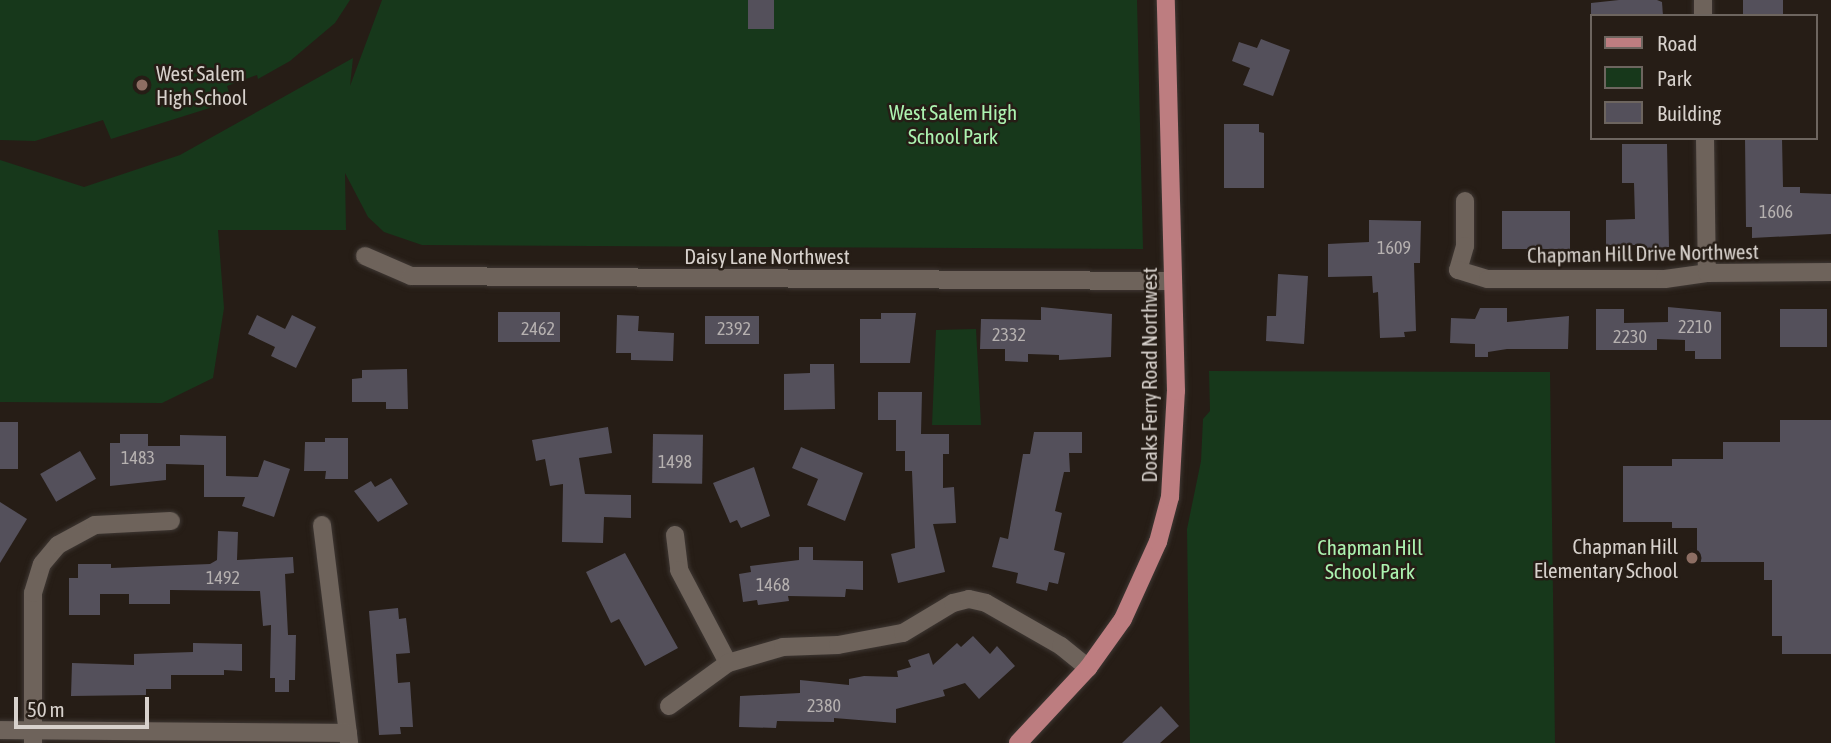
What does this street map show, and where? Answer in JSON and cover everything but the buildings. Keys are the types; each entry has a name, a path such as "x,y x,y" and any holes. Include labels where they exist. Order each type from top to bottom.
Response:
{"main road":[{"name":"Doaks Ferry Road Northwest","path":"1018,743 1088,668 1140,588 1170,497 1175,460 1166,0"}],"street":[{"path":"1705,140 1707,273"},
{"name":"Chapman Hill Drive Northwest","path":"1465,201 1465,246 1458,270 1488,279 1665,279 1707,273 1831,272"},
{"name":"Daisy Lane Northwest","path":"365,256 411,276 1173,281"},
{"path":"33,737 33,593 43,564 58,545 95,525 171,521"},
{"path":"0,730 33,737 349,738 322,525"},
{"path":"675,535 679,570 728,663"},
{"path":"669,706 728,663 783,647 838,645 903,633 953,603 969,599 986,603 1050,640 1088,668"}],"green space":[{"name":"West Salem High School","path":"0,0 350,0 335,23 290,61 258,79 257,75 227,86 232,101 111,139 103,120 35,141 0,140"},
{"name":"West Salem High School Park","path":"382,0 1137,0 1143,249 422,245 384,232 368,217 345,173 346,230 218,230 224,308 213,378 162,403 0,402 0,160 84,187 180,155 353,58 350,86"},
{"path":"976,329 981,425 932,425 936,330"},
{"name":"Chapman Hill School Park","path":"1209,371 1550,372 1555,743 1190,743 1187,529 1201,461 1203,419 1210,411"}],"place":[{"name":"West Salem High School","path":"142,85"},
{"name":"Chapman Hill Elementary School","path":"1692,558"}]}
